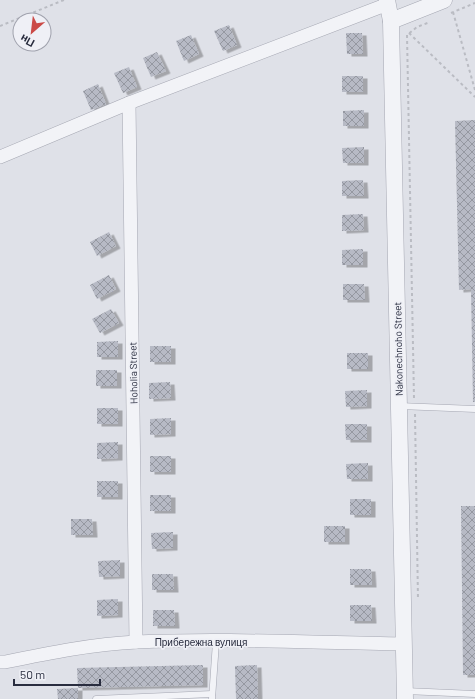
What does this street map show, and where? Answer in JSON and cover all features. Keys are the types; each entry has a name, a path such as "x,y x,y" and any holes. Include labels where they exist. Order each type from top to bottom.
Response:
{"street":[{"name":"Nakonechnoho Street","path":"391,1 407,407 404,644 405,695"},
{"path":"0,157 129,103 391,1"},
{"path":"391,21 448,8"},
{"name":"Hoholia Street","path":"129,103 136,642"},
{"name":"Прибережна вулиця","path":"0,662 59,651 136,642 404,644"}],"lane":[{"path":"407,407 475,409"},
{"path":"96,699 212,697 216,642"},
{"path":"405,695 475,694"}],"path":[{"path":"0,26 64,0"},
{"path":"475,3 448,8 475,90"},
{"path":"418,605 407,407 407,35 417,27 430,21"},
{"path":"409,33 475,97"}],"building":[{"path":"229,25 237,45 223,51 214,31"},
{"path":"346,33 362,33 363,54 347,54"},
{"path":"191,35 199,54 184,61 176,41"},
{"path":"157,52 166,71 151,77 143,58"},
{"path":"129,67 137,87 123,93 114,73"},
{"path":"342,76 363,76 363,92 342,92"},
{"path":"98,84 106,104 91,110 83,91"},
{"path":"364,110 364,126 343,126 343,111"},
{"path":"475,120 475,402 473,402 471,289 459,290 455,121"},
{"path":"364,147 364,163 343,163 342,148"},
{"path":"363,180 364,196 342,196 342,181"},
{"path":"363,214 364,230 342,231 342,215"},
{"path":"109,232 116,246 97,256 90,242"},
{"path":"363,249 363,265 342,265 342,250"},
{"path":"109,275 116,289 97,299 90,285"},
{"path":"343,284 364,284 365,300 343,300"},
{"path":"111,309 119,323 100,333 92,319"},
{"path":"118,341 118,357 97,357 97,342"},
{"path":"150,346 171,346 171,362 150,362"},
{"path":"347,353 368,353 368,369 347,369"},
{"path":"96,370 117,370 117,386 96,386"},
{"path":"170,382 171,398 149,399 149,383"},
{"path":"367,390 367,406 346,407 345,391"},
{"path":"97,408 118,408 118,424 97,424"},
{"path":"171,418 171,434 150,435 150,419"},
{"path":"345,424 367,424 367,440 346,440"},
{"path":"118,442 118,458 97,459 97,443"},
{"path":"150,456 171,456 171,472 150,472"},
{"path":"368,463 368,479 347,479 346,464"},
{"path":"97,481 118,481 118,497 97,497"},
{"path":"150,495 171,495 171,511 150,511"},
{"path":"350,499 371,499 371,515 350,515"},
{"path":"461,506 475,506 475,675 463,675"},
{"path":"71,519 92,519 93,535 71,535"},
{"path":"324,526 345,526 345,542 324,542"},
{"path":"173,532 173,548 152,549 151,533"},
{"path":"120,560 120,576 99,577 98,561"},
{"path":"350,569 371,569 372,585 350,585"},
{"path":"152,574 173,574 174,590 152,590"},
{"path":"118,599 118,615 97,616 97,600"},
{"path":"350,605 371,605 372,621 350,621"},
{"path":"153,610 174,610 175,626 153,626"},
{"path":"203,665 203,685 78,688 77,668"},
{"path":"257,665 258,699 236,699 235,666"},
{"path":"78,688 78,699 58,699 57,689"}]}
